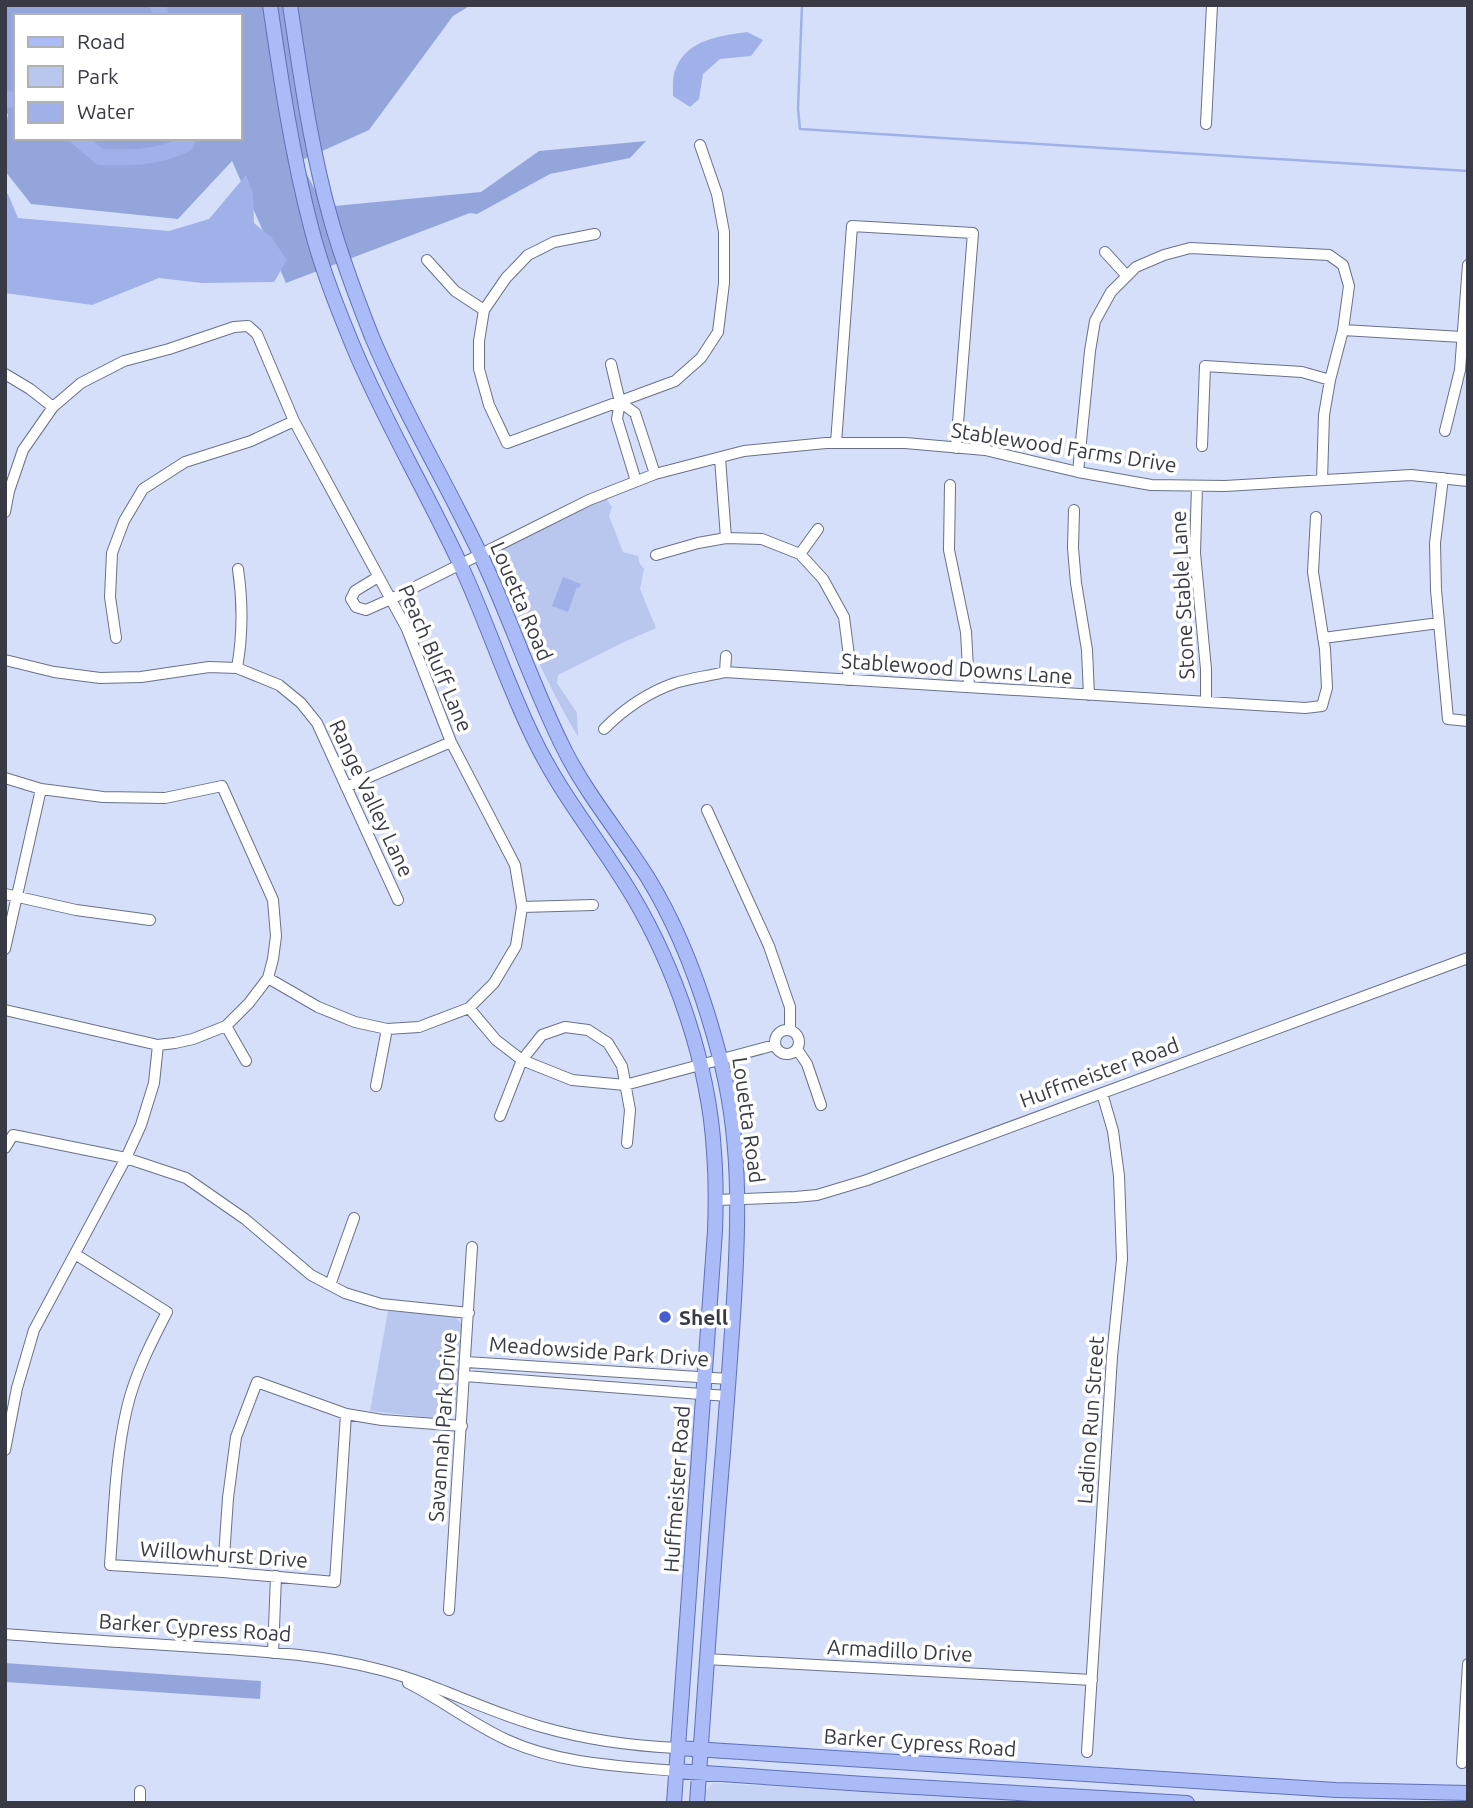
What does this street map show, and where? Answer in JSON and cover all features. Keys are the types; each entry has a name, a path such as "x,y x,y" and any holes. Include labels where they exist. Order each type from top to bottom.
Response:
{"main road":[{"name":"Louetta Road","path":"270,5 297,167 312,230 329,284 379,405 461,564 533,737 553,776 631,894 674,981 700,1065 708,1106 714,1149 716,1200"},
{"name":"Louetta Road","path":"290,5 316,158 331,221 349,275 399,396 481,555 553,727 572,765 651,883 675,928 694,973 709,1016 730,1102 739,1200"},
{"path":"533,737 553,727"},
{"path":"631,894 651,883"},
{"name":"Huffmeister Road","path":"674,1803 706,1377 716,1200"},
{"name":"Huffmeister Road","path":"697,1803 729,1379 739,1200"},
{"name":"Barker Cypress Road","path":"678,1748 1026,1770 1337,1798 1468,1793"},
{"path":"864,1784 865,1760"},
{"path":"1025,1794 1026,1770"},
{"name":"Barker Cypress Road","path":"676,1771 1187,1803"}],"street":[{"path":"1206,124 1212,5"},
{"path":"596,234 554,242 528,255 506,278 484,310 479,341 479,369 489,405 507,443 675,382 701,358 718,332 724,284 724,232 717,194 700,145"},
{"path":"836,443 852,226 973,233 956,448"},
{"path":"1078,472 1095,321 1111,292 1136,267 1189,248 1329,255 1343,265 1349,286 1343,330 1324,415 1321,480"},
{"path":"1105,252 1126,276"},
{"path":"427,260 455,291 484,310"},
{"path":"1445,431 1460,370 1467,265"},
{"name":"Peach Bluff Lane","path":"53,408 81,383 124,361 234,327 248,326 257,334 294,421 407,629 451,742 515,864 522,906 516,946 494,984 469,1008"},
{"path":"1343,330 1462,337"},
{"path":"611,363 620,402 617,419 636,481"},
{"path":"1202,446 1205,366 1302,372 1330,380"},
{"path":"5,373 30,388 53,408 23,450 5,512"},
{"path":"620,402 635,413 654,474"},
{"path":"116,638 110,597 112,553 124,521 143,488 185,463 251,441 294,421"},
{"name":"Stablewood Farms Drive","path":"379,577 355,590 351,599 356,607 366,610 391,599 589,500 636,481 744,451 836,443 905,443 985,450 1078,472 1151,485 1225,486 1412,475 1468,481"},
{"path":"720,458 726,538"},
{"path":"1443,478 1436,543 1436,590 1448,719 1468,721"},
{"path":"950,485 949,550 966,632 969,687"},
{"name":"Stone Stable Lane","path":"1197,486 1195,553 1206,669 1206,702"},
{"path":"1074,510 1074,560 1087,650 1089,695"},
{"path":"1316,517 1313,572 1323,638 1439,623"},
{"path":"800,554 818,529"},
{"path":"656,555 726,538 762,540 800,554 823,579 844,617 849,656 848,680"},
{"path":"5,660 54,672 100,678 141,677 209,667 237,668 242,644 243,617 238,569"},
{"name":"Stablewood Downs Lane","path":"604,729 649,694 676,683 725,672 1305,708 1322,706 1327,688 1323,638"},
{"path":"725,672 726,656"},
{"name":"Range Valley Lane","path":"237,668 279,685 301,703 317,723 397,900"},
{"path":"346,787 451,742"},
{"path":"5,778 41,789 103,797 165,797 222,786 273,901 276,936 268,978 249,1003 226,1026 193,1039 158,1045 5,1010"},
{"path":"5,949 11,895 41,789"},
{"path":"707,810 769,946 790,1007 790,1030"},
{"path":"11,895 76,910 150,920"},
{"path":"522,906 593,905"},
{"name":"Huffmeister Road","path":"716,1200 795,1198 837,1190 1468,958"},
{"path":"268,978 318,1007 355,1022 387,1029 419,1027 469,1008 496,1040 522,1060 572,1080 625,1085 775,1045"},
{"path":"226,1026 246,1061"},
{"path":"500,1116 522,1060 542,1035 565,1027 588,1030 608,1043 622,1066 630,1111 627,1143"},
{"path":"376,1086 387,1029"},
{"path":"783,1030 790,1030 799,1038 797,1049 791,1054 781,1053 775,1045 776,1036 783,1030"},
{"path":"5,1450 17,1388 34,1330 141,1125 153,1083 158,1045"},
{"path":"797,1049 807,1065 821,1105"},
{"name":"Ladino Run Street","path":"1087,1752 1112,1357 1122,1259 1119,1176 1113,1131 1102,1093"},
{"path":"5,1148 13,1135 126,1158 187,1178 245,1219 311,1276 345,1293 381,1304 469,1313"},
{"path":"330,1285 354,1218"},
{"name":"Savannah Park Drive","path":"449,1610 472,1247"},
{"name":"Willowhurst Drive","path":"75,1254 167,1312 146,1353 127,1406 118,1461 110,1565 335,1582 346,1413"},
{"name":"Meadowside Park Drive","path":"466,1362 729,1379"},
{"path":"589,1371 589,1385"},
{"name":"Meadowside Park Drive","path":"465,1376 727,1396"},
{"path":"223,1572 228,1498 236,1437 257,1382 346,1413 382,1420 462,1426"},
{"path":"273,1653 276,1576"},
{"name":"Barker Cypress Road","path":"5,1634 329,1658 438,1687 510,1717 547,1729 612,1743 678,1748"},
{"name":"Armadillo Drive","path":"706,1659 1092,1680"},
{"path":"1462,1763 1468,1664"},
{"name":"Barker Cypress Road","path":"381,1670 425,1692 490,1731 540,1751 604,1764 676,1771"},
{"path":"540,1751 547,1729"},
{"path":"140,1803 141,1791"}],"shaded area":[{"path":"5,5 471,5 453,16 369,130 300,161 324,207 481,192 539,151 646,141 630,158 550,174 477,214 470,213 286,283 232,161 178,219 31,204 5,171 8,114 5,114"},
{"path":"5,1663 261,1681 260,1699 5,1682"},
{"path":"713,1783 1070,1803 704,1803 705,1791"}],"green space":[{"path":"606,498 612,507 609,516 623,552 638,556 644,569 640,589 656,628 558,675 557,683 577,713 578,737 542,670 492,554 571,512"},
{"path":"388,1311 455,1316 462,1325 455,1412 442,1419 370,1411"}],"water":[{"path":"747,32 763,40 751,56 720,59 703,74 699,99 690,107 673,96 675,71 688,51 706,41"},
{"path":"246,175 253,194 254,223 272,238 287,260 274,282 202,283 159,278 92,305 5,293 5,194 8,194 18,218 169,231 209,219"},
{"path":"563,577 581,584 577,587 568,612 552,606"}],"waterway":[{"path":"158,5 160,14"},
{"path":"802,5 798,109 800,129 1468,171"},
{"path":"5,99 14,100"},
{"path":"80,140 100,157 144,156 165,152 186,144 187,140"}],"place":[{"name":"Shell","path":"665,1317"}]}
